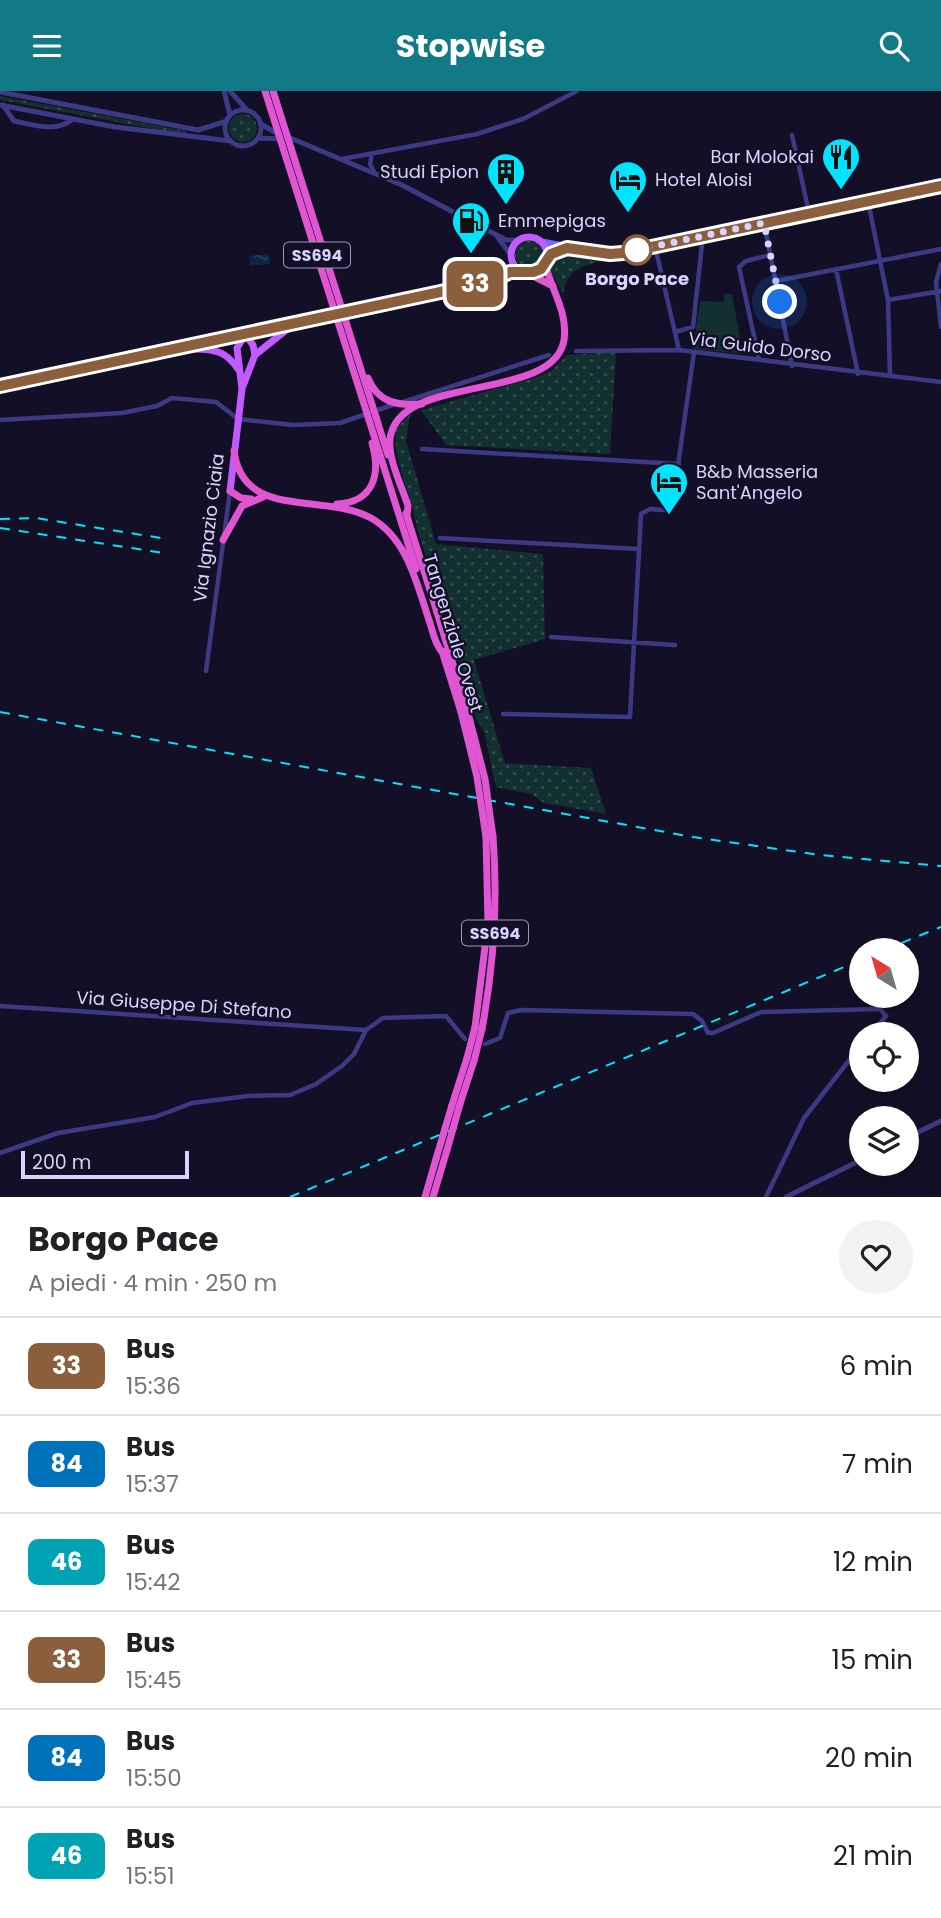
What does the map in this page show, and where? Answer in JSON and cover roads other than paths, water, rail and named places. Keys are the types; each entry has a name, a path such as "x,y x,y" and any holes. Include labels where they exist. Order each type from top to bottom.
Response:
{"highway":[{"name":"Tangenziale Ovest","path":"265,91 355,376 407,516 464,711"},
{"name":"Tangenziale Ovest","path":"273,91 346,321 370,419 442,652 483,768 496,883 495,935 470,1060 443,1155 433,1171 424,1197"},
{"path":"407,516 408,506 391,452 390,437 400,416 422,404 525,374 550,363 557,356 564,338 562,311 545,262"},
{"path":"525,272 553,287"},
{"path":"346,321 374,390 394,404 422,404"},
{"path":"326,505 355,502 372,486 377,468 370,419"},
{"path":"234,451 238,472 253,491"},
{"path":"230,491 243,488 267,496 326,505 369,517 397,541 412,570 442,652"},
{"path":"230,491 241,498 267,496"},
{"path":"223,540 234,516 254,499"},
{"name":"Tangenziale Ovest","path":"443,1155 456,1105"},
{"path":"435,1197 443,1155"}],"main road":[{"path":"478,283 503,271 519,240 528,237 610,254 941,186"},
{"path":"540,241 546,251 545,262"},
{"path":"0,386 478,283 510,272 538,270 556,251 575,247"},
{"path":"511,257 525,272"},
{"path":"245,334 253,345 255,355 297,323"},
{"name":"Via Ignazio Ciaia","path":"242,389 237,348 245,334"},
{"path":"180,348 216,350 229,357 240,374"},
{"name":"Via Ignazio Ciaia","path":"230,491 242,389 255,355"}],"street":[{"path":"225,91 228,118 226,132 231,141"},
{"path":"230,91 247,110 256,115 261,124 274,132 426,196 510,241 519,240"},
{"path":"342,159 477,134 523,118 578,91"},
{"path":"0,92 198,130 247,110"},
{"path":"1,105 182,137 248,145 258,138 296,139"},
{"path":"1,105 14,121 38,126 58,127 73,119"},
{"path":"258,138 261,124"},
{"path":"792,135 810,213"},
{"path":"373,153 370,165 374,172"},
{"path":"868,201 888,300 890,375"},
{"path":"764,223 792,366"},
{"path":"493,233 511,257"},
{"path":"675,332 693,327 703,235"},
{"path":"654,246 679,350"},
{"path":"776,281 941,249"},
{"path":"759,359 739,267 746,261 770,255"},
{"path":"941,264 936,282 941,327"},
{"path":"836,269 858,374"},
{"path":"888,300 939,291"},
{"name":"Via Guido Dorso","path":"576,351 679,350 759,359 792,366 941,382"},
{"path":"503,714 630,717 632,640 641,513 646,509 663,510 670,506 679,464 694,352"},
{"path":"0,419 122,413 157,406 172,398 216,402 238,419 292,425 348,422 549,355"},
{"path":"422,449 679,464"},
{"name":"Via Ignazio Ciaia","path":"206,671 230,491"},
{"path":"440,538 638,549"},
{"path":"551,637 632,640 676,645"},
{"name":"Via Giuseppe Di Stefano","path":"0,1006 366,1030"},
{"path":"485,1044 495,1041 504,1033 508,1013 521,1010 693,1014 709,1033 761,1012 880,1009 886,1012 879,1022"},
{"path":"0,1153 58,1133 155,1117 192,1103 248,1096 290,1095 316,1084 349,1059 366,1030 383,1018 439,1015 450,1020 465,1039"},
{"path":"766,1197 804,1118 849,1060"},
{"path":"919,1132 941,1121"},
{"path":"786,1197 849,1166"}],"water":[{"path":"269,254 270,264 250,266 249,256"}],"railway":[{"path":"0,519 36,518 167,539"},
{"path":"0,528 164,553"},
{"path":"0,712 693,837 820,855 941,866"},
{"path":"914,938 941,927"},
{"path":"290,1197 849,965"}],"place":[{"name":"Bar Molokai","path":"841,191"},
{"name":"Studi Epion","path":"506,206"},
{"name":"Hotel Aloisi","path":"628,214"},
{"name":"Borgo Pace","path":"637,250"},
{"name":"Emmepigas","path":"471,255"},
{"name":"B&b Masseria Sant'Angelo","path":"669,516"}]}
